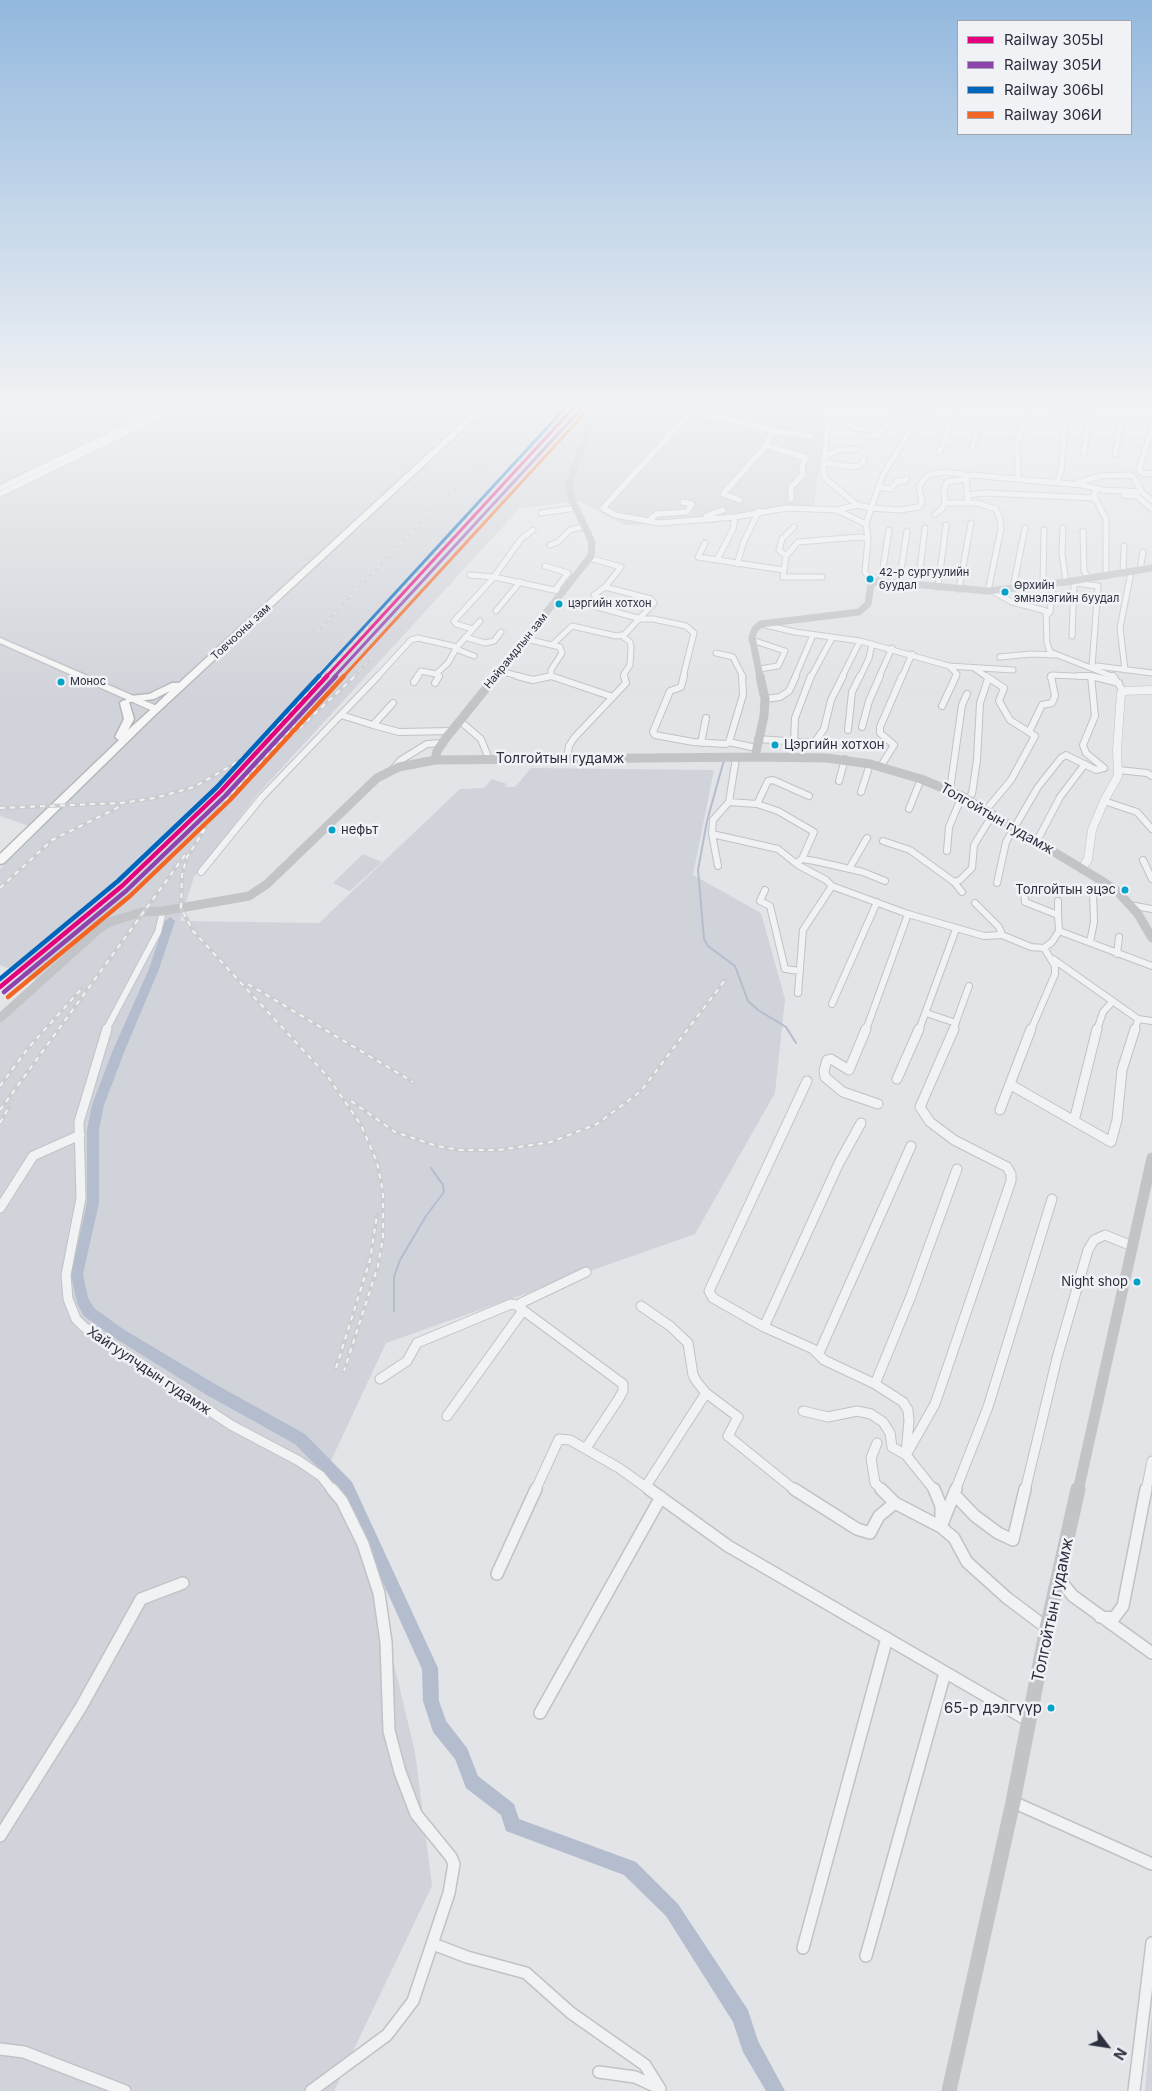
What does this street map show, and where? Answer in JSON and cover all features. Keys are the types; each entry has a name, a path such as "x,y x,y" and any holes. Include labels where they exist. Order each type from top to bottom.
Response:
{"highway":[{"name":"Товчооны зам","path":"0,860 177,684 372,504"},
{"name":"Товчооны зам","path":"0,853 120,737 151,711 377,504"},
{"path":"120,737 128,719 128,701 151,697 177,684"}],"main road":[{"path":"574,504 593,544 589,558"},
{"name":"Найрамдлын зам","path":"435,760 437,751 452,731 526,639 559,591 589,558"},
{"path":"755,752 764,716 764,699 752,640 753,632 761,624 859,612 868,606 877,582 990,591 1089,579 1152,568"},
{"path":"0,640 128,701"},
{"path":"0,646 151,711"},
{"name":"Толгойтын гудамж","path":"0,1018 100,928 131,914 163,911 238,898 259,890 378,778 392,770 411,764 435,760 736,758 755,752 846,759 881,766 921,778 950,790 1102,881 1117,891 1130,905 1152,938"},
{"name":"Толгойтын гудамж","path":"949,2091 1132,1246 1150,1182 1152,1158"}],"street":[{"path":"606,504 602,508 615,514 663,523 735,516 759,511 819,508 838,510 866,524"},
{"path":"649,520 656,514 687,512 692,504 690,504"},
{"path":"838,510 857,504 872,508 914,510 921,504"},
{"path":"873,504 866,524 868,539 865,572 877,582 889,530"},
{"path":"935,514 942,509 944,504"},
{"path":"979,504 996,509 1000,519 990,591 1012,602 1037,606 1046,611 1048,649 1056,655"},
{"path":"1092,666 1098,586 1102,576 1106,519 1098,504"},
{"path":"541,513 576,508"},
{"path":"649,520 698,517 723,510"},
{"path":"737,564 744,541 759,511"},
{"path":"717,560 733,529 735,516"},
{"path":"959,589 971,523"},
{"path":"938,587 946,525"},
{"path":"550,545 558,542 570,530 585,526"},
{"path":"786,556 780,550 782,539 794,527"},
{"path":"918,585 925,528"},
{"path":"1013,588 1025,528"},
{"path":"1063,528 1062,554 1066,582"},
{"path":"472,629 454,621 494,577 521,539 533,530"},
{"path":"1043,585 1044,530"},
{"path":"899,583 907,531"},
{"path":"1083,532 1084,571 1089,579"},
{"path":"822,577 782,576 786,556 798,542 847,537 868,539"},
{"path":"705,543 698,557 783,570"},
{"path":"1124,546 1127,572 1120,628 1125,670"},
{"path":"1140,570 1143,552"},
{"path":"589,558 621,567 605,587 594,596 607,601 602,608"},
{"path":"470,574 494,577 559,591 568,573 545,566"},
{"path":"496,611 520,582"},
{"path":"1072,636 1074,583 1098,586"},
{"path":"1046,616 1050,612 1053,584"},
{"path":"605,587 653,600 653,604 641,619 621,635"},
{"path":"590,605 641,619 653,619 686,626 694,633 681,687 670,691 653,732 668,739 701,743 729,742 755,752"},
{"path":"436,674 448,663 465,637 480,621"},
{"path":"761,624 813,635 860,640 949,666 1013,670"},
{"path":"552,645 572,626 621,635 631,644 630,665 624,674 626,683 574,738 569,746 567,759"},
{"path":"465,637 485,643 494,641 501,632"},
{"path":"764,699 780,697 789,691 813,635"},
{"path":"201,872 262,797 414,638 457,648 474,656"},
{"path":"794,742 795,718 812,674 828,649 832,638"},
{"path":"526,639 560,647 562,653 551,670 551,676"},
{"path":"752,640 785,651 778,666 759,669"},
{"path":"758,739 814,743 824,729 831,700 860,640"},
{"path":"848,730 852,692 869,658 872,644"},
{"path":"862,727 869,701 892,648"},
{"path":"716,653 733,657 744,680 740,707 729,742"},
{"path":"881,766 894,745 880,733 880,727 912,654"},
{"path":"1000,657 1031,654 1056,655 1092,666 1110,674 1119,683 1123,691 1120,699 1116,782 1104,801 1092,830 1088,859 1082,869"},
{"path":"942,706 945,696 957,674 949,666"},
{"path":"1092,666 1152,674"},
{"path":"954,882 960,880 972,868 974,845 989,812 1011,780 1035,736 1010,720 999,701 1004,688 974,668"},
{"path":"414,682 421,671 440,676 435,684"},
{"path":"500,671 533,680 551,676 613,697"},
{"path":"1029,732 1042,705 1052,702 1055,696 1050,676 1064,674 1091,676 1119,683"},
{"path":"997,883 1006,842 1038,787 1061,758 1066,755 1096,770 1104,768 1086,753 1083,745 1094,716 1091,676"},
{"path":"947,851 949,826 965,798 972,794 977,760 980,703 988,679"},
{"path":"1123,691 1150,691"},
{"path":"950,790 962,704 967,694"},
{"path":"373,725 393,703"},
{"path":"341,715 398,732 452,731"},
{"path":"701,743 706,718"},
{"path":"460,721 481,739 489,760"},
{"path":"392,770 401,760 427,744 443,743"},
{"path":"718,866 712,834 713,820 729,802 736,758"},
{"path":"839,781 846,759"},
{"path":"861,792 870,764"},
{"path":"1037,841 1060,797 1085,764"},
{"path":"1118,770 1147,773 1152,776"},
{"path":"909,809 921,778"},
{"path":"757,804 768,782 772,780 808,796"},
{"path":"1104,801 1137,812 1152,829"},
{"path":"729,802 757,804 778,811 814,832 799,861"},
{"path":"712,834 778,849 799,861 832,886 908,914 956,929 984,936 1002,935 1016,942 1044,948 1055,966 1055,974 1022,1050 1012,1085 1000,1110"},
{"path":"849,868 867,838"},
{"path":"883,841 910,850 954,882 962,892"},
{"path":"1143,860 1152,879"},
{"path":"799,861 849,868 885,881"},
{"path":"1090,942 1094,922 1094,891 1102,881"},
{"path":"798,993 803,930 832,886"},
{"path":"1024,888 1025,902 1058,915"},
{"path":"765,890 760,901 770,906 785,969 800,970"},
{"path":"1044,948 1052,942 1059,931 1058,901"},
{"path":"832,1004 877,902"},
{"path":"975,903 999,927 1002,935"},
{"path":"1130,905 1152,909"},
{"name":"Хайгуулчдын гудамж","path":"163,911 158,932 103,1039 79,1122 81,1198 66,1275 68,1299 76,1319 84,1327 231,1425 299,1461 321,1476 342,1501 362,1544 379,1594 383,1613 389,1731 400,1772 416,1814 451,1857 454,1864 449,1893 433,1944"},
{"path":"878,1104 843,1092 825,1077 824,1071 827,1060 832,1059 849,1070 854,1062 908,914"},
{"path":"897,1079 926,1014 956,929"},
{"path":"1059,931 1152,966"},
{"path":"1117,954 1118,937"},
{"path":"1049,957 1138,1019 1152,1021"},
{"path":"906,1455 935,1404 1011,1181 1011,1174 1007,1167 976,1154 954,1140 930,1122 920,1108 956,1023 969,986"},
{"path":"1074,1121 1097,1030 1103,1012 1112,1002"},
{"path":"926,1014 956,1023"},
{"path":"1012,1085 1111,1142 1117,1120 1122,1070 1138,1019"},
{"path":"807,1081 709,1291 713,1298 764,1327 819,1353 824,1360 875,1384 902,1402 908,1410 906,1455"},
{"path":"764,1327 839,1163 861,1123"},
{"path":"0,1208 33,1156 80,1135"},
{"path":"819,1353 870,1242 911,1146"},
{"path":"875,1384 911,1296 957,1169"},
{"path":"940,1528 988,1407 1052,1199"},
{"path":"954,1494 975,1516 998,1533 1013,1540 1057,1358 1088,1250 1094,1240 1105,1235 1132,1246"},
{"path":"447,1416 494,1348 522,1312 521,1303 586,1272"},
{"path":"380,1379 407,1361 417,1343 511,1304 619,1379 623,1384 624,1391 586,1448"},
{"path":"641,1306 670,1326 688,1343 693,1375 706,1393 738,1417 728,1436 790,1487 856,1529 870,1533 879,1516 895,1503"},
{"path":"646,1486 706,1393"},
{"path":"803,1411 828,1417 857,1411 871,1414 883,1422 890,1433 892,1447 906,1455 937,1494 941,1506 940,1528"},
{"path":"497,1574 559,1439 570,1440 646,1486 728,1546 1029,1721"},
{"path":"877,1443 871,1458 875,1483 895,1503 954,1538 967,1562 1007,1598 1048,1628"},
{"path":"1100,1617 1114,1618 1123,1606 1152,1461"},
{"path":"540,1713 661,1497"},
{"path":"1059,1579 1073,1596 1152,1653"},
{"path":"0,1836 82,1707 141,1599 183,1583"},
{"path":"803,1948 887,1638"},
{"path":"866,1956 945,1673"},
{"path":"1012,1802 1152,1864"},
{"path":"1134,2091 1152,1943"},
{"path":"311,2091 363,2054 399,2022 413,2001 433,1944 467,1957 526,1973 571,2013 645,2065 661,2090"},
{"path":"0,2049 24,2052 125,2091"},
{"path":"599,2072 636,2077 661,2090"}],"shaded area":[{"path":"0,504 558,504 520,508 257,795 194,877 180,921 319,923 460,789 484,788 492,779 507,784 505,787 515,787 531,768 714,770 693,875 761,913 785,999 775,1093 695,1234 386,1343 323,1478 350,1530 377,1593 415,1752 432,1886 334,2091 0,2091 0,1023 43,983 0,965 0,869 40,830 0,816"},
{"path":"585,504 814,504 814,506 763,512 714,523 624,525"},
{"path":"363,854 382,862 350,891 333,883"},
{"path":"1152,2013 1152,2091 1145,2091"}],"waterway":[{"path":"724,760 707,821 698,870 704,939 708,946 735,966 748,1001 758,1010 786,1027 796,1043"},
{"path":"170,921 154,969 119,1050 98,1105 93,1130 93,1203 77,1274 82,1299 89,1312 118,1333 210,1389 300,1439 347,1487 430,1668 431,1701 439,1726 461,1754 472,1782 508,1810 512,1825 630,1868 672,1910 741,2017 750,2045 776,2091"},
{"path":"394,1311 394,1277 400,1260 426,1216 444,1192 443,1185 431,1168"}],"railway":[{"path":"317,632 439,504"},
{"path":"322,677 481,504"},
{"path":"353,677 373,657"},
{"path":"0,808 121,803 155,798 194,787 234,764 270,733 323,676"},
{"path":"292,735 355,676"},
{"path":"201,833 221,806 295,725"},
{"path":"0,888 52,840 119,807"},
{"path":"205,829 187,857 182,875 181,908 193,931 328,1077 361,1125 377,1162 383,1192 383,1237 378,1266 344,1371"},
{"path":"0,1110 185,855"},
{"path":"351,1101 395,1132 437,1146 459,1150 498,1150 551,1142 597,1124 641,1091 725,980"},
{"path":"248,984 413,1082"},
{"path":"0,1086 29,1047 84,986"},
{"path":"0,1123 10,1105"},
{"path":"336,1368 370,1260 377,1215"}],"rail line":[{"name":"306Ы","path":"0,979 118,881 217,787 477,504"},
{"name":"305Ы","path":"0,987 122,886 221,791 485,504"},
{"name":"305И","path":"4,992 126,891 225,796 494,504"},
{"name":"306И","path":"8,997 130,896 230,800 502,504"}],"place":[{"name":"42-р сургуулийн буудал","path":"870,579"},
{"name":"Өрхийн эмнэлэгийн буудал","path":"1005,592"},
{"name":"цэргийн хотхон","path":"559,604"},
{"name":"Монос","path":"61,682"},
{"name":"Цэргийн хотхон","path":"775,745"},
{"name":"нефьт","path":"332,830"},
{"name":"Толгойтын эцэс","path":"1125,890"},
{"name":"Night shop","path":"1137,1282"},
{"name":"65-р дэлгүүр","path":"1051,1708"}]}
